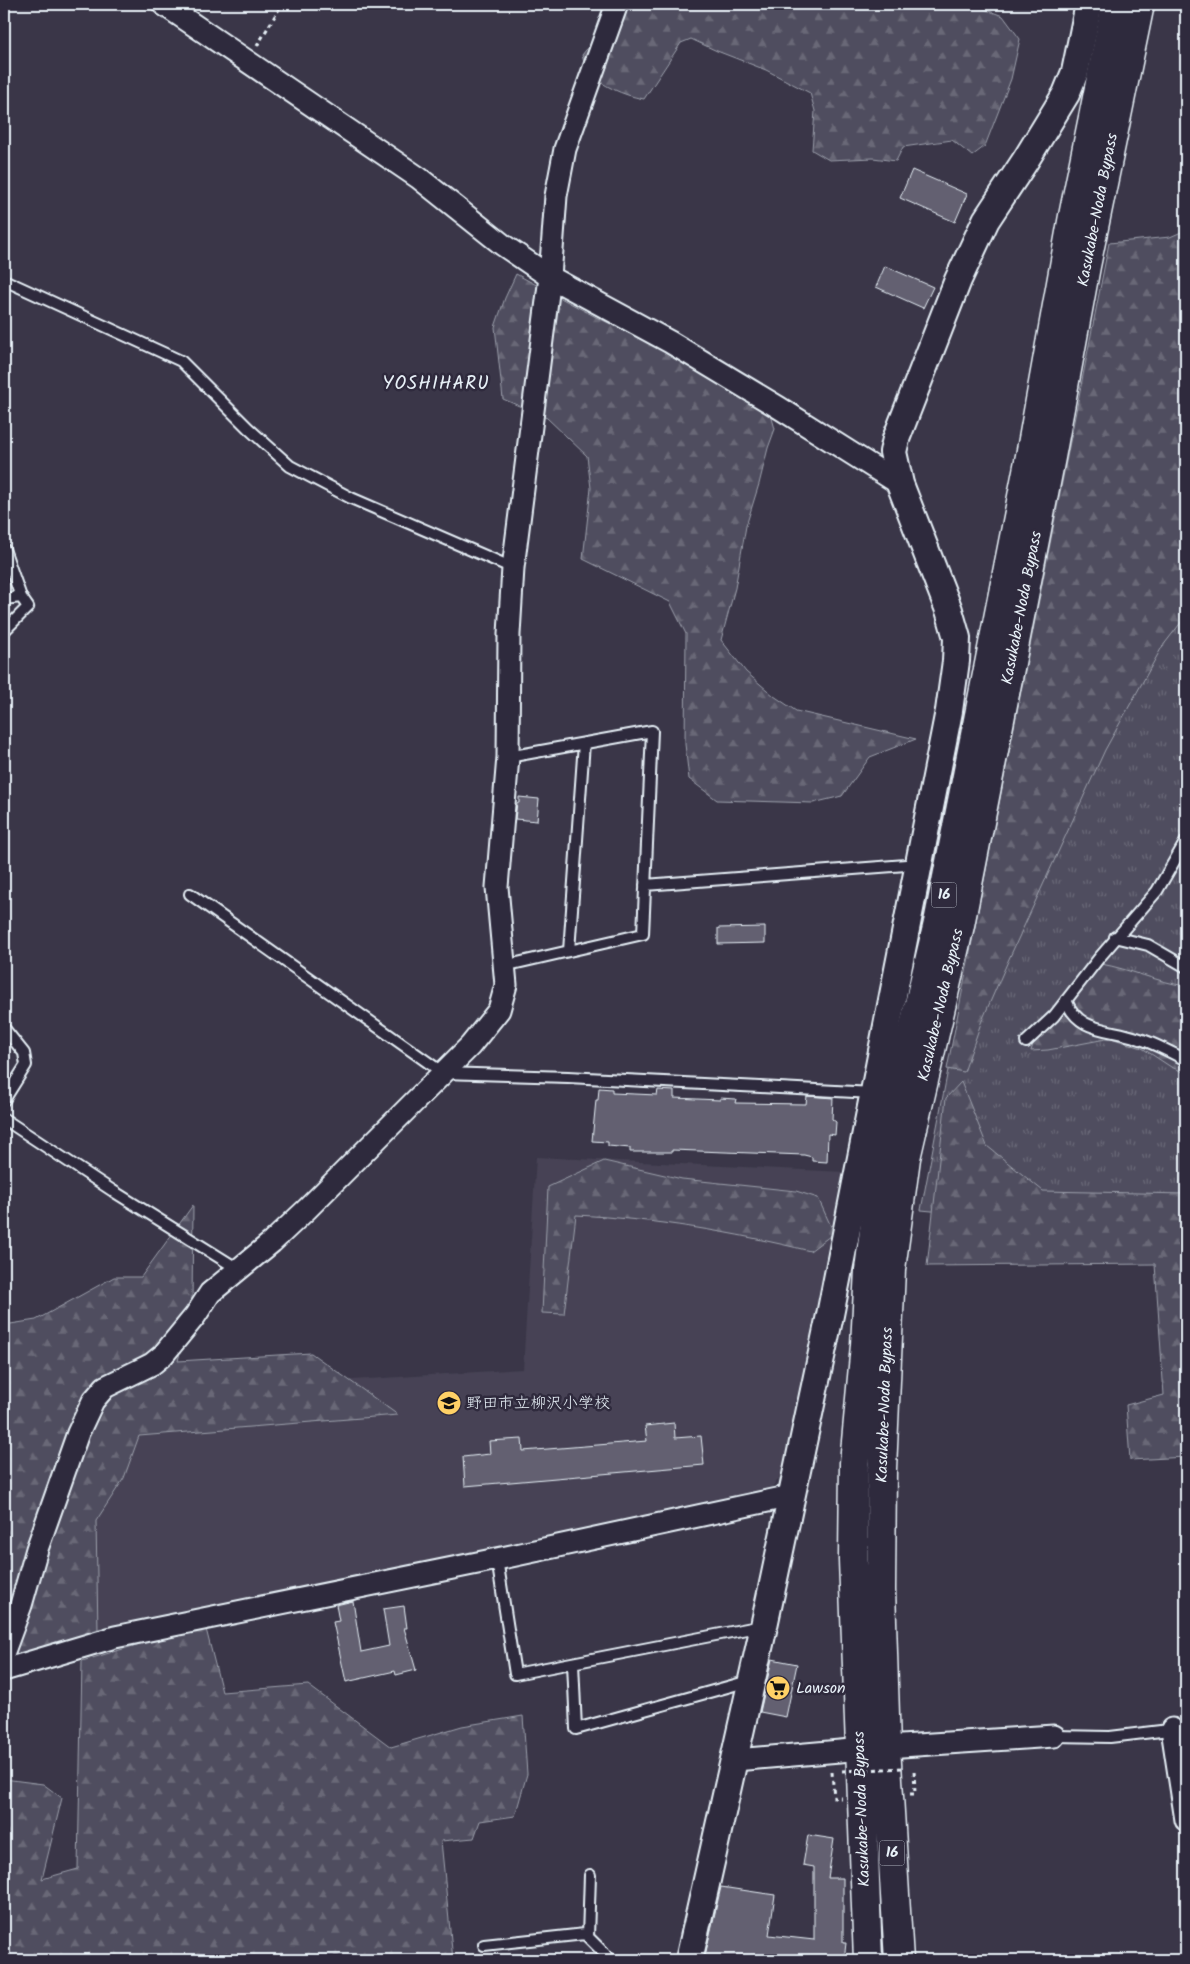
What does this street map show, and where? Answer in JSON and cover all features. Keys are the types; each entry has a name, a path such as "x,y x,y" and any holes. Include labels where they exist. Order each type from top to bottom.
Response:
{"highway":[{"name":"Kasukabe-Noda Bypass","path":"899,1960 872,1748 852,1560 854,1463 865,1345 869,1270 879,1190 898,1094 938,923 1030,456 1073,216 1116,4"},
{"name":"Kasukabe-Noda Bypass","path":"868,1960 872,1748 881,1590 882,1469 891,1269 906,1158 962,916 1086,266 1140,4"}],"street":[{"path":"163,4 419,178 503,245 550,277 670,342 900,484"},
{"path":"4,1651 21,1605 37,1549 78,1433 93,1401 105,1387 152,1364 163,1355 195,1316 210,1293 272,1242 307,1209 470,1046 499,1010 506,986 497,886 508,757 509,634 513,568 550,277 556,196 565,149 617,4"},
{"path":"689,1960 764,1626 830,1315 949,710 956,661 957,638 943,594 900,484 894,452 896,439 958,280 986,220 1066,94 1075,72 1089,4"},
{"path":"4,1670 114,1637 497,1559 791,1496"},
{"path":"1179,1729 1186,1820"},
{"path":"734,1760 872,1748 1054,1736"}],"lane":[{"path":"4,280 181,361 248,428 290,466 351,498 513,568"},
{"path":"4,549 21,597 28,607 4,631"},
{"path":"4,599 21,597"},
{"path":"504,966 643,934 652,731 508,757"},
{"path":"569,951 584,743"},
{"path":"1026,1042 1054,1016 1115,938 1157,891 1186,841"},
{"path":"646,885 918,864"},
{"path":"190,894 443,1073 568,1077 873,1093"},
{"path":"1115,938 1148,945 1186,967"},
{"path":"1066,1000 1074,1016 1084,1023 1100,1030 1151,1042 1186,1060"},
{"path":"4,1028 24,1053 26,1064 4,1100"},
{"path":"4,1119 113,1191 238,1269"},
{"path":"497,1559 514,1674 764,1626"},
{"path":"573,1663 576,1729 752,1680"},
{"path":"1054,1736 1110,1737 1179,1729"},
{"path":"588,1937 590,1875"},
{"path":"484,1945 585,1934 612,1960"}],"path":[{"path":"248,62 282,4"},
{"path":"842,1771 904,1768"}],"shaded area":[{"name":"野田市立柳沢小学校","path":"536,1157 845,1172 783,1474 771,1488 115,1635 15,1660 107,1396 523,1369"}],"green space":[{"path":"627,4 970,4 1003,16 1020,39 1011,79 985,146 972,156 952,140 903,147 896,161 873,158 829,160 812,150 815,111 810,93 766,70 691,39 681,43 644,99 614,89 587,73 582,55 609,21"},
{"path":"1186,230 1186,616 1162,647 1105,750 1008,961 981,1023 964,1072 947,1069 1109,243 1170,237"},
{"path":"516,274 596,317 678,356 770,411 775,429 746,526 735,588 721,640 746,672 774,696 796,711 916,739 870,757 842,796 813,803 717,800 689,779 685,744 686,634 670,602 583,559 591,488 587,456 547,418 503,399 495,327"},
{"path":"1186,327 1186,1234 921,1210 1071,431"},
{"path":"1101,964 1186,986 1186,1073 1171,1067 1142,1048 1111,1038 1048,1050 1031,1051 1034,1041 1061,1014"},
{"path":"961,1082 987,1146 1043,1191 1186,1194 1186,1457 1130,1460 1126,1405 1164,1395 1155,1264 927,1266 946,1098"},
{"path":"604,1161 682,1179 796,1191 818,1198 834,1233 810,1251 693,1227 576,1215 564,1314 542,1313 548,1187"},
{"path":"193,1205 192,1303 178,1361 311,1353 398,1415 139,1436 124,1478 96,1521 98,1632 4,1670 4,1325 36,1320 114,1277 141,1277"},
{"path":"205,1625 222,1692 308,1685 391,1747 462,1726 523,1716 527,1774 515,1816 480,1821 474,1838 441,1841 453,1960 4,1960 4,1779 43,1784 62,1798 42,1879 78,1869 82,1661"}],"building":[{"path":"912,170 967,194 955,222 900,198"},
{"path":"885,266 933,287 923,308 876,287"},
{"path":"519,797 539,799 537,821 515,819"},
{"path":"765,927 765,943 718,944 718,928"},
{"path":"599,1088 612,1089 612,1093 657,1095 658,1090 674,1091 674,1098 736,1099 735,1103 806,1104 807,1096 833,1098 832,1119 836,1122 835,1135 828,1134 827,1162 812,1161 812,1157 804,1155 672,1150 672,1152 630,1152 630,1148 608,1146 608,1142 592,1141"},
{"path":"674,1423 675,1438 701,1436 704,1465 465,1486 463,1457 490,1454 489,1441 522,1439 523,1451 647,1441 645,1426"},
{"path":"353,1601 361,1652 389,1646 383,1609 404,1606 407,1628 404,1628 416,1670 396,1675 395,1671 346,1682 333,1622 339,1621 336,1605"},
{"name":"Lawson","path":"772,1659 797,1664 786,1717 760,1712"},
{"path":"808,1835 834,1839 828,1878 843,1878 843,1943 846,1943 844,1960 704,1960 721,1887 775,1895 769,1935 814,1940 814,1867 803,1865"}],"place":[{"name":"野田市立柳沢小学校","path":"449,1403"},
{"name":"Lawson","path":"778,1688"}],"district":[{"name":"YOSHIHARU","path":"436,384"}]}
